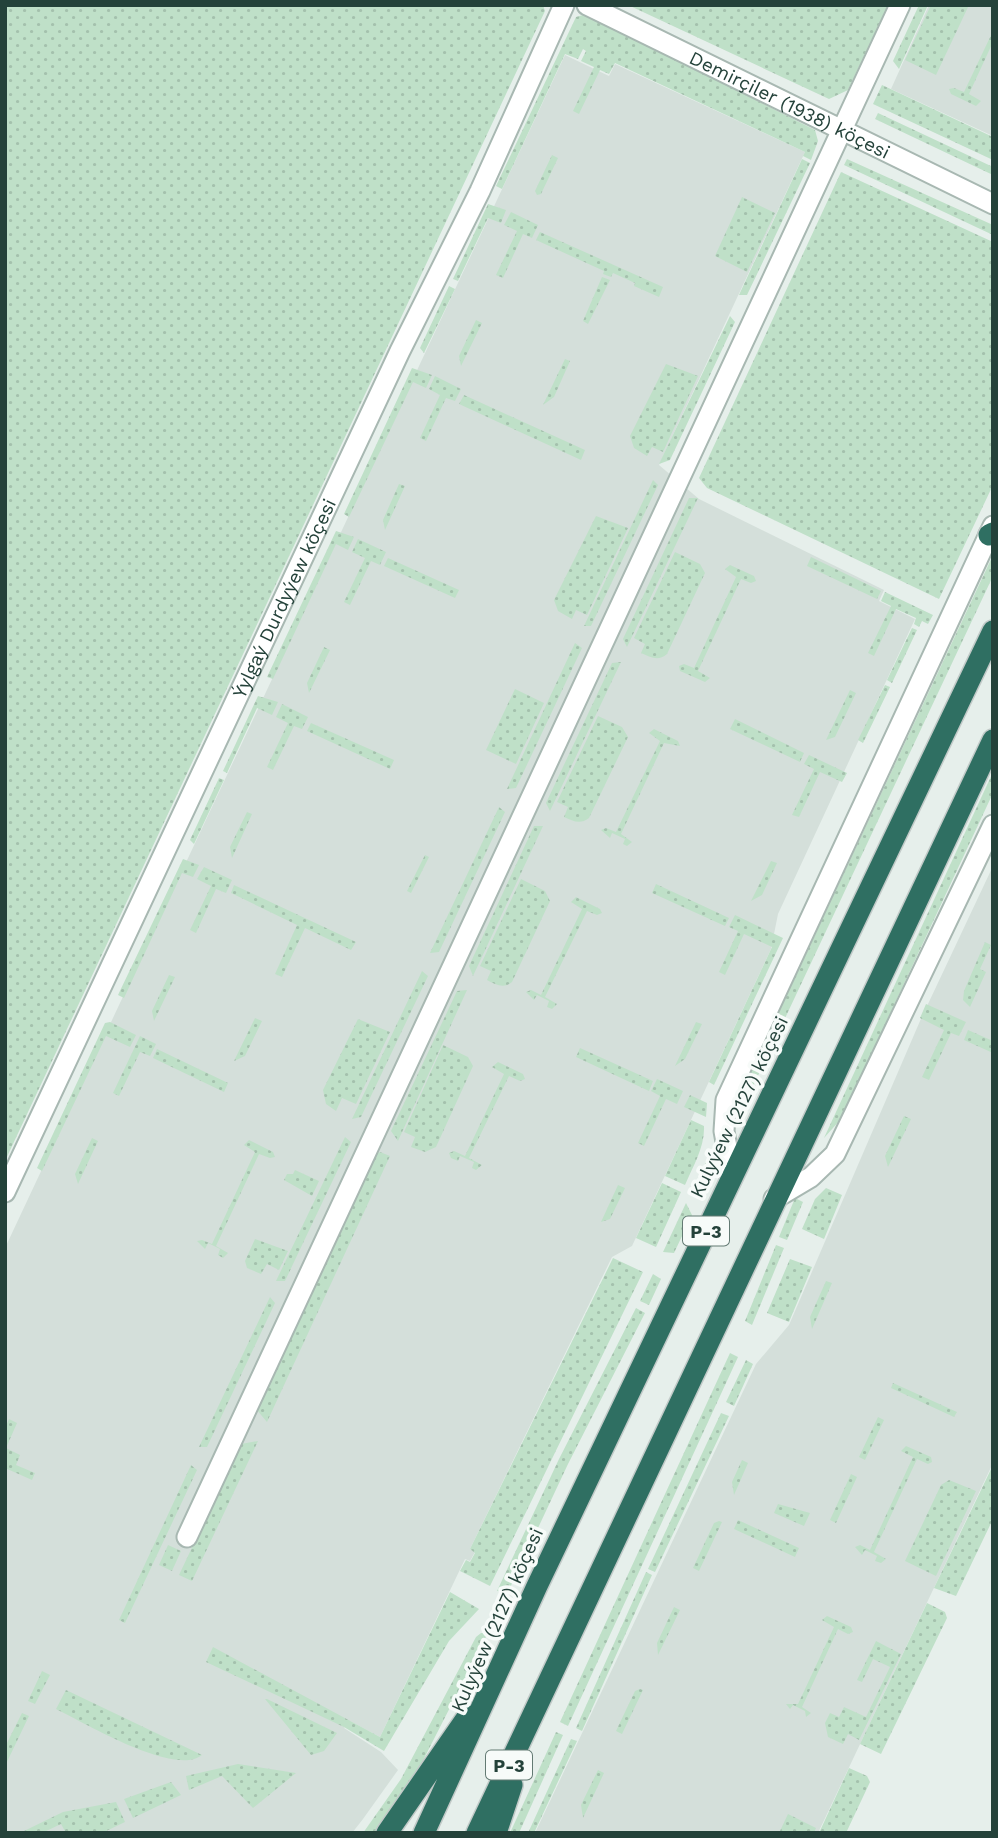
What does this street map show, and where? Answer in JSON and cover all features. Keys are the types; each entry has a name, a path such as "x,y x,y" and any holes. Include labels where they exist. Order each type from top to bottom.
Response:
{"highway":[{"name":"Kulyýew (2127) köçesi","path":"424,1833 537,1586 993,631"},
{"name":"P-3","path":"477,1833 993,740"},
{"path":"387,1833 503,1665"},
{"path":"496,1833 541,1697"}],"street":[{"name":"Ýylgaý Durdyýew köçesi","path":"5,1192 400,351 480,191 564,5"},
{"name":"Demirçiler (1938) köçesi","path":"587,5 993,204"},
{"path":"187,1537 900,5"},
{"path":"732,1175 724,1131 726,1100 991,531"},
{"path":"774,1199 811,1177 835,1154 993,825"}],"shaded area":[{"path":"929,5 993,5 993,136 891,89"},
{"path":"565,55 609,76 615,64 805,152 659,465 699,499 884,590 879,601 915,619 778,914 771,949 632,1246 612,1257 470,1549 475,1552 470,1561 465,1559 380,1737 350,1721 344,1728 381,1752 398,1770 363,1819 352,1833 5,1833 5,1248"},
{"path":"993,866 993,1463 818,1833 535,1833 756,1364 789,1325 920,1021"}],"green space":[{"path":"5,5 543,5 545,11 5,1161"},
{"path":"628,5 888,5 848,90 829,99"},
{"path":"919,5 928,5 899,69 893,61"},
{"path":"931,5 969,5 936,75 905,60"},
{"path":"586,14 815,130 818,141 811,160 803,156 805,152 615,63 609,74 600,70 579,114 573,111 594,67 581,61 586,51 583,49 578,59 565,54 502,189 496,186 576,17"},
{"path":"993,31 993,42 969,94 981,101 976,106 951,94 949,89 964,92"},
{"path":"882,85 993,137 993,160 873,104"},
{"path":"878,113 993,167 993,175 875,119"},
{"path":"552,155 558,158 541,194 537,195 535,191"},
{"path":"802,159 810,163 747,295 739,295"},
{"path":"847,159 993,225 993,235 844,165"},
{"path":"841,172 993,242 993,485 939,599 707,488 699,478"},
{"path":"742,197 775,213 747,272 715,256"},
{"path":"488,204 506,210 501,223 488,218 458,281 453,279"},
{"path":"511,212 538,225 532,238 523,234 503,278 496,275 517,231 504,225"},
{"path":"540,232 663,287 659,297 613,273 611,277 603,274 604,271 536,240"},
{"path":"602,277 610,280 588,324 583,321"},
{"path":"449,286 455,289 424,353 420,348"},
{"path":"730,316 735,322 670,460 659,464"},
{"path":"476,320 482,323 461,366 459,356"},
{"path":"565,359 570,361 554,397 543,405"},
{"path":"666,364 698,376 663,452 652,447 647,456 634,448 630,436"},
{"path":"412,368 432,375 426,388 413,382 349,517 344,514"},
{"path":"435,376 461,389 455,401 446,398 426,441 420,438 440,395 429,389"},
{"path":"464,395 585,450 581,460 459,404"},
{"path":"653,480 658,485 591,626 584,626"},
{"path":"399,484 405,486 385,530 383,520"},
{"path":"689,498 698,498 627,647 623,639"},
{"path":"596,516 628,528 587,615 576,610 572,619 558,611 554,600"},
{"path":"336,531 354,537 348,550 336,544 273,679 267,677"},
{"path":"358,539 386,552 380,565 371,561 350,605 344,602 365,558 352,552"},
{"path":"675,552 700,564 705,573 667,654 654,658 641,653 645,644 634,638"},
{"path":"993,555 993,576 740,1114 738,1099"},
{"path":"811,557 881,591 877,599 807,566"},
{"path":"388,558 459,590 455,598 384,566"},
{"path":"730,565 754,576 756,581 751,583 741,579 698,671 710,678 705,682 680,671 679,666 684,664 694,668 736,577 725,569"},
{"path":"885,592 933,615 928,624 922,621 919,627 914,624 916,618 896,609 874,656 868,653 891,606 881,601"},
{"path":"912,628 917,630 892,683 887,680"},
{"path":"575,643 582,648 516,788 507,789"},
{"path":"324,647 330,650 309,693 307,683"},
{"path":"621,662 550,811 546,803 612,663"},
{"path":"885,685 890,687 863,743 858,740"},
{"path":"515,689 544,703 516,764 486,750"},
{"path":"850,690 856,693 835,737 826,740"},
{"path":"258,696 278,702 272,715 257,708 227,773 223,771"},
{"path":"282,704 308,717 302,729 294,726 273,770 267,767 288,723 276,717"},
{"path":"598,716 622,727 628,737 589,818 576,822 564,817 568,807 557,802"},
{"path":"735,719 804,753 800,762 730,729"},
{"path":"311,723 394,760 390,769 307,731"},
{"path":"654,729 678,741 680,746 664,743 621,834 632,842 627,846 623,844 625,839 612,833 610,838 601,830 606,828 616,832 660,741 649,733"},
{"path":"809,755 847,773 842,782 820,772 799,817 792,815 814,769 804,764"},
{"path":"993,772 993,793 841,1119 824,1138"},
{"path":"219,778 224,780 194,844 190,840"},
{"path":"499,807 505,812 439,952 430,953"},
{"path":"247,812 252,814 232,858 230,847"},
{"path":"534,826 543,826 473,976 469,966"},
{"path":"425,855 429,857 411,893 407,891"},
{"path":"183,859 199,865 193,877 182,873 124,998 118,995"},
{"path":"771,861 777,863 762,895 751,901"},
{"path":"204,867 232,880 226,893 216,889 196,933 190,930 211,886 197,879"},
{"path":"521,879 545,891 550,901 512,982 500,986 487,980 491,971 480,966"},
{"path":"656,884 729,918 725,926 652,893"},
{"path":"234,885 356,942 351,950 305,928 282,977 275,974 297,925 231,893"},
{"path":"576,897 600,909 602,913 597,915 587,911 545,997 557,1004 552,1009 547,1007 549,1001 537,995 534,1000 526,992 531,990 541,995 582,909 571,902"},
{"path":"735,915 783,938 714,1085 709,1082 772,947 744,934 725,975 719,972 738,931 729,927"},
{"path":"985,942 991,945 980,969 986,972 970,1007 963,1000 964,991"},
{"path":"422,971 428,976 361,1117 352,1119"},
{"path":"169,975 175,977 154,1021 152,1011"},
{"path":"467,990 398,1141 391,1131 457,991"},
{"path":"926,1004 966,1022 959,1036 951,1033 929,1080 922,1077 944,1030 920,1018"},
{"path":"255,1018 262,1021 245,1056 234,1061"},
{"path":"358,1019 390,1032 356,1104 342,1098 336,1111 326,1104 323,1090"},
{"path":"110,1022 136,1035 130,1047 106,1036 42,1171 37,1168 105,1023"},
{"path":"696,1022 702,1024 685,1059 675,1066"},
{"path":"968,1030 993,1041 993,1053 964,1040"},
{"path":"140,1036 156,1044 150,1056 140,1052 119,1096 113,1093"},
{"path":"443,1045 468,1057 473,1066 436,1147 425,1152 411,1147 415,1137 404,1132"},
{"path":"580,1048 653,1081 649,1091 576,1057"},
{"path":"157,1049 228,1083 224,1092 153,1058"},
{"path":"498,1062 523,1074 525,1079 520,1081 509,1076 469,1158 482,1165 476,1170 472,1168 474,1162 460,1156 458,1161 451,1158 449,1153 454,1151 465,1156 504,1074 492,1067"},
{"path":"657,1079 683,1091 677,1104 666,1099 644,1146 638,1143 660,1096 651,1091"},
{"path":"690,1095 707,1103 706,1117 684,1107"},
{"path":"904,1116 911,1119 888,1167 885,1156"},
{"path":"691,1120 704,1126 704,1134 685,1185 665,1176"},
{"path":"345,1137 351,1142 285,1281 276,1281"},
{"path":"92,1138 98,1141 78,1184 75,1174"},
{"path":"249,1140 273,1152 275,1157 259,1154 216,1246 228,1253 223,1258 218,1255 220,1249 208,1243 205,1249 197,1241 202,1240 212,1244 255,1152 244,1145"},
{"path":"713,1147 715,1167 702,1193 693,1189"},
{"path":"380,1152 390,1156 267,1422 256,1409 373,1156"},
{"path":"295,1170 319,1181 312,1196 284,1180 287,1174 293,1174"},
{"path":"662,1183 681,1192 656,1247 636,1238"},
{"path":"618,1185 625,1188 610,1219 601,1222"},
{"path":"826,1188 842,1195 824,1239 802,1229 815,1199"},
{"path":"795,1198 803,1202 787,1240 779,1237"},
{"path":"686,1203 692,1215 674,1253 663,1252"},
{"path":"255,1239 288,1251 279,1270 267,1264 261,1274 247,1268 245,1261"},
{"path":"776,1245 784,1248 752,1325 745,1321"},
{"path":"613,1258 643,1272 490,1586 460,1571 466,1560 470,1562 475,1553 470,1549"},
{"path":"790,1259 812,1267 789,1322 767,1313"},
{"path":"653,1274 661,1279 649,1305 640,1301"},
{"path":"826,1281 832,1283 812,1329 810,1317"},
{"path":"270,1297 275,1303 207,1447 199,1447"},
{"path":"636,1308 645,1313 568,1464 508,1592 497,1591 559,1459"},
{"path":"730,1353 738,1357 568,1726 560,1722"},
{"path":"746,1360 753,1364 734,1406 726,1402"},
{"path":"893,1383 957,1412 954,1417 891,1388"},
{"path":"721,1413 729,1416 655,1572 648,1569"},
{"path":"878,1417 884,1420 865,1460 859,1457"},
{"path":"9,1419 17,1423 6,1448 20,1455 16,1465 35,1473 32,1480 5,1468 5,1428"},
{"path":"258,1441 192,1581 179,1575 241,1444"},
{"path":"906,1446 931,1457 932,1462 928,1464 917,1459 874,1552 886,1559 881,1563 875,1561 877,1556 865,1550 862,1555 855,1547 860,1545 870,1550 913,1457 901,1451"},
{"path":"742,1460 748,1463 734,1495 732,1482"},
{"path":"191,1465 197,1470 125,1623 119,1620"},
{"path":"993,1465 993,1519 956,1596 934,1588"},
{"path":"851,1474 857,1477 836,1523 830,1520"},
{"path":"949,1480 976,1491 936,1576 905,1561 941,1485"},
{"path":"778,1504 810,1513 804,1526 774,1513"},
{"path":"738,1520 799,1548 795,1557 734,1529"},
{"path":"722,1522 699,1571 693,1568 714,1523"},
{"path":"168,1545 181,1551 172,1571 159,1565"},
{"path":"646,1572 652,1575 582,1731 576,1728"},
{"path":"450,1592 479,1609 449,1641 384,1751 344,1727 206,1662 213,1647 380,1737"},
{"path":"927,1603 945,1612 947,1618 881,1754 860,1744"},
{"path":"674,1607 680,1610 658,1655 657,1643"},
{"path":"827,1616 851,1627 853,1632 848,1634 838,1629 802,1707 811,1713 806,1717 805,1711 793,1705 790,1709 786,1704 798,1704 834,1627 822,1620"},
{"path":"481,1633 488,1633 411,1784 377,1833 363,1833 401,1779 476,1637"},
{"path":"876,1641 901,1654 859,1740 848,1734 843,1744 828,1737 825,1723 830,1713 839,1717 844,1707 866,1717 890,1667 873,1659 862,1682 857,1680"},
{"path":"42,1671 50,1675 35,1704 28,1701"},
{"path":"66,1690 202,1755 189,1760 172,1759 108,1736 56,1709"},
{"path":"643,1690 622,1734 616,1731 635,1691"},
{"path":"265,1699 337,1733 324,1751 311,1755"},
{"path":"22,1713 29,1716 5,1766 5,1747"},
{"path":"556,1732 563,1735 519,1833 510,1833"},
{"path":"571,1739 577,1741 534,1833 528,1833"},
{"path":"238,1764 296,1773 253,1808 222,1776 189,1790 186,1776"},
{"path":"849,1768 867,1776 870,1782 846,1833 819,1833"},
{"path":"598,1770 604,1773 583,1818 581,1805"},
{"path":"171,1782 181,1795 133,1818 124,1799"},
{"path":"116,1802 125,1822 102,1833 66,1833 61,1824 42,1833 24,1831 63,1812"},
{"path":"788,1814 816,1828 814,1833 779,1833"}]}
